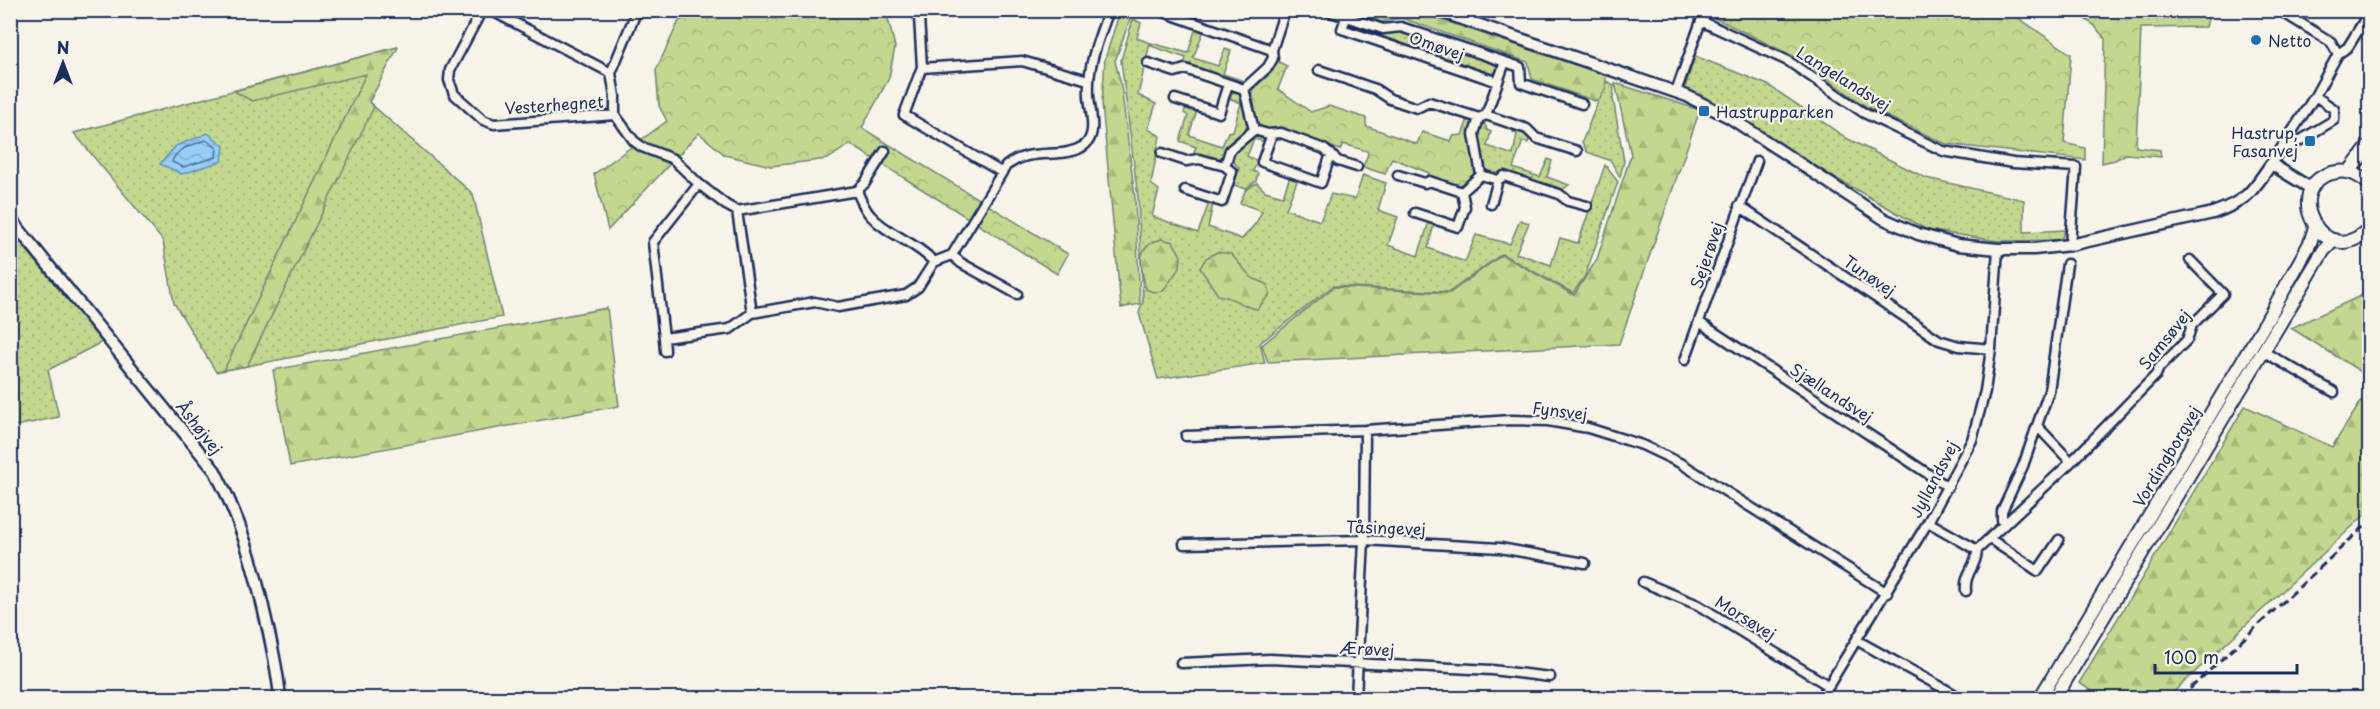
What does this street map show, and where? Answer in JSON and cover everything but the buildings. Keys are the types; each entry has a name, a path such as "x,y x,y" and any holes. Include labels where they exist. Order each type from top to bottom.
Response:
{"main road":[{"path":"2349,172 2370,145"},
{"path":"2369,182 2349,172 2330,174 2319,180 2312,189 2307,206 2309,217 2315,227 2334,240 2355,238 2370,227"},
{"name":"Vordingborgvej","path":"2040,699 2267,320 2310,243 2315,227"},
{"name":"Vordingborgvej","path":"2055,699 2324,250 2334,240"}],"street":[{"name":"Vesterhegnet","path":"482,10 450,69 449,80 454,94 483,120 494,124 615,115"},
{"name":"Vesterhegnet","path":"490,10 611,73"},
{"path":"637,10 611,73 615,96 615,115 633,141 673,159 699,184 726,205 737,211 857,191 865,183 885,151"},
{"path":"933,10 917,14 922,68 904,115 1001,172"},
{"path":"1158,10 1272,50"},
{"path":"1244,89 1268,67 1273,58 1272,50 1285,10"},
{"name":"Omøvej","path":"1325,10 1383,29 1401,27 1505,62"},
{"path":"1436,10 1676,92 1729,117 1884,219 1918,234 1958,244 1998,249 2034,249 2070,244 2213,213 2235,205 2251,193 2315,96 2338,54 2348,47 2370,11"},
{"path":"2279,10 2331,42 2338,54"},
{"path":"664,338 730,329 740,324 752,313 815,302 838,307 906,295 918,287 934,262 952,255 1001,172 1012,161 1022,157 1074,151 1083,147 1089,140 1092,122 1089,80 1094,52 1107,11"},
{"name":"Omøvej","path":"1346,18 1342,29 1498,82"},
{"name":"Langelandsvej","path":"1676,92 1701,21 1788,61 1864,112 1943,151 2013,163 2076,167 2070,244"},
{"path":"922,68 1022,61 1089,80"},
{"path":"1481,175 1474,134 1505,62 1520,67 1521,83 1582,104"},
{"path":"1148,63 1175,72 1185,69 1244,89"},
{"path":"1319,69 1376,89 1389,99 1417,108 1429,102 1483,116 1527,129 1536,138 1577,151"},
{"path":"1175,99 1219,113 1228,84"},
{"path":"1244,89 1254,130"},
{"path":"2278,153 2334,120 2334,109 2315,96"},
{"path":"1254,130 1272,134 1281,133 1324,148 1338,161 1357,167"},
{"path":"1225,166 1230,150 1254,130"},
{"path":"1272,134 1262,162 1321,183 1331,154"},
{"path":"1162,153 1186,161 1199,159 1225,166 1232,172 1222,202 1185,190"},
{"name":"Sejerøvej","path":"1686,360 1739,206 1757,161"},
{"path":"2271,164 2312,189"},
{"path":"1398,175 1425,183 1429,181 1462,192"},
{"path":"1481,175 1498,180"},
{"path":"1462,192 1481,175"},
{"path":"1491,204 1498,180 1504,176 1587,206"},
{"path":"665,351 653,242 699,184"},
{"path":"857,191 866,211 873,219 924,251 934,262"},
{"path":"1415,213 1458,227 1465,207 1462,192"},
{"name":"Tunøvej","path":"1739,206 1939,340 1959,346 1991,349"},
{"path":"737,211 752,313"},
{"name":"Åshøjvej","path":"10,218 215,471 234,506 247,542 272,646 280,699"},
{"name":"Jyllandsvej","path":"1821,699 1887,593 1948,487 1972,440 1985,391 1991,349 1998,249"},
{"path":"952,255 1017,294"},
{"name":"Samsøvej","path":"1966,591 1965,581 1977,556 1977,550 2071,462 2156,375 2159,368 2187,340 2192,325 2223,294 2190,260"},
{"path":"2004,525 2002,512 2038,427 2049,390 2067,264"},
{"name":"Sjællandsvej","path":"1699,322 1948,487"},
{"path":"2264,352 2334,392"},
{"name":"Fynsvej","path":"1186,436 1365,430 1511,420 1548,421 1588,428 1642,445 1682,464 1887,593"},
{"path":"2038,427 2071,462"},
{"path":"1356,699 1364,540 1365,430"},
{"path":"1928,522 1977,550"},
{"path":"1990,538 2038,571 2059,540"},
{"name":"Tåsingevej","path":"1184,544 1364,540 1500,548 1585,563"},
{"name":"Morsøvej","path":"1643,582 1698,605 1829,686"},
{"path":"1858,641 1961,699"},
{"name":"Ærøvej","path":"1181,663 1270,659 1492,670 1550,677"}],"green space":[{"path":"1715,10 2008,11 2071,54 2064,143 2085,148 2085,160 1946,144 1867,107 1799,59 1713,17"},
{"path":"698,11 886,11 895,47 889,78 862,128 1068,254 1057,274 850,144 828,159 771,166 725,155 699,133 608,230 594,174 667,121 659,106 656,70 679,21"},
{"path":"1120,11 1133,11 1115,61 1121,85 1135,198 1140,304 1121,308 1102,103 1105,59"},
{"path":"1348,11 1415,11 1606,75 1606,87 1600,99 1595,101 1532,79 1528,62 1401,18 1381,22"},
{"path":"2072,11 2134,11 2141,17 2146,11 2210,11 2206,27 2141,28 2136,147 2160,150 2161,157 2126,154 2102,163 2105,39 2094,25"},
{"path":"1133,19 1141,23 1137,38 1150,43 1138,95 1156,104 1148,129 1160,136 1151,184 1159,190 1152,216 1198,233 1209,203 1213,204 1208,227 1242,239 1256,223 1262,211 1240,203 1245,191 1257,183 1265,191 1283,196 1290,176 1298,179 1286,209 1320,221 1331,194 1355,199 1363,175 1386,183 1378,210 1398,217 1388,245 1418,256 1429,222 1434,224 1428,248 1465,262 1476,235 1510,244 1520,220 1529,223 1516,253 1551,265 1560,238 1578,243 1605,165 1618,182 1585,276 1573,293 1502,254 1449,292 1333,286 1260,343 1265,363 1158,379 1139,313 1143,301 1138,198 1121,60"},
{"path":"1351,23 1380,33 1399,31 1495,63 1498,70 1492,74 1349,27"},
{"path":"1196,27 1204,30 1193,58 1218,66 1225,49 1231,51 1223,74 1244,81 1183,66 1186,58 1151,46 1151,43 1188,53"},
{"path":"398,47 369,102 473,194 502,317 216,372 174,303 163,241 74,133"},
{"path":"398,47 369,102 374,107 247,366 224,370 366,74 252,101 234,91"},
{"path":"1695,56 1768,85 1848,139 1926,178 2024,200 2024,232 2065,230 2061,240 1998,241 1927,230 1685,88"},
{"path":"1277,61 1287,66 1278,89 1311,112 1329,106 1366,118 1366,126 1417,144 1422,132 1451,141 1453,136 1462,135 1469,117 1479,119 1472,138 1477,174 1459,187 1428,178 1429,173 1392,158 1385,174 1363,167 1367,151 1343,144 1340,150 1281,127 1269,129 1257,125 1252,90 1272,72"},
{"path":"1606,81 1614,85 1613,99 1624,161 1620,177 1611,161 1587,152 1582,142"},
{"path":"1615,83 1700,110 1619,344 1268,362 1262,345 1334,287 1450,293 1502,255 1574,295 1597,259 1631,155"},
{"path":"1230,86 1241,91 1248,126 1228,145 1225,154 1216,160 1194,152 1196,147 1180,141 1188,116 1184,113 1186,107 1197,110 1189,135 1222,146 1228,132 1233,131 1241,103 1226,97"},
{"path":"1482,124 1485,124 1487,130 1491,132 1487,146 1513,155 1517,134 1513,132 1515,128 1526,131 1529,138 1528,143 1523,141 1513,168 1540,177 1548,159 1552,161 1547,177 1569,185 1562,190 1508,172 1493,174 1486,169 1479,135"},
{"path":"1255,133 1265,138 1266,142 1254,139 1247,156 1258,161 1253,171 1258,173 1256,181 1246,189 1234,185 1239,168 1232,160 1236,149"},
{"path":"13,234 104,341 48,370 59,417 11,427 10,235"},
{"path":"1162,239 1173,242 1181,256 1180,267 1163,291 1153,292 1146,289 1141,258 1147,247"},
{"path":"1217,252 1231,254 1252,278 1267,284 1270,294 1257,309 1218,295 1200,268 1206,258"},
{"path":"2369,292 2369,377 2291,328"},
{"path":"607,308 619,406 290,466 273,370"},
{"path":"2369,389 2369,511 2167,698 2103,698 2079,683 2245,406 2332,447"}],"water":[{"path":"208,133 224,146 222,161 182,174 160,164 176,146"}],"railway":[{"path":"2180,698 2370,521"}],"place":[{"name":"Netto","path":"2256,40"},
{"name":"Hastrupparken","path":"1704,111"},
{"name":"Hastrup, Fasanvej","path":"2310,141"}]}
